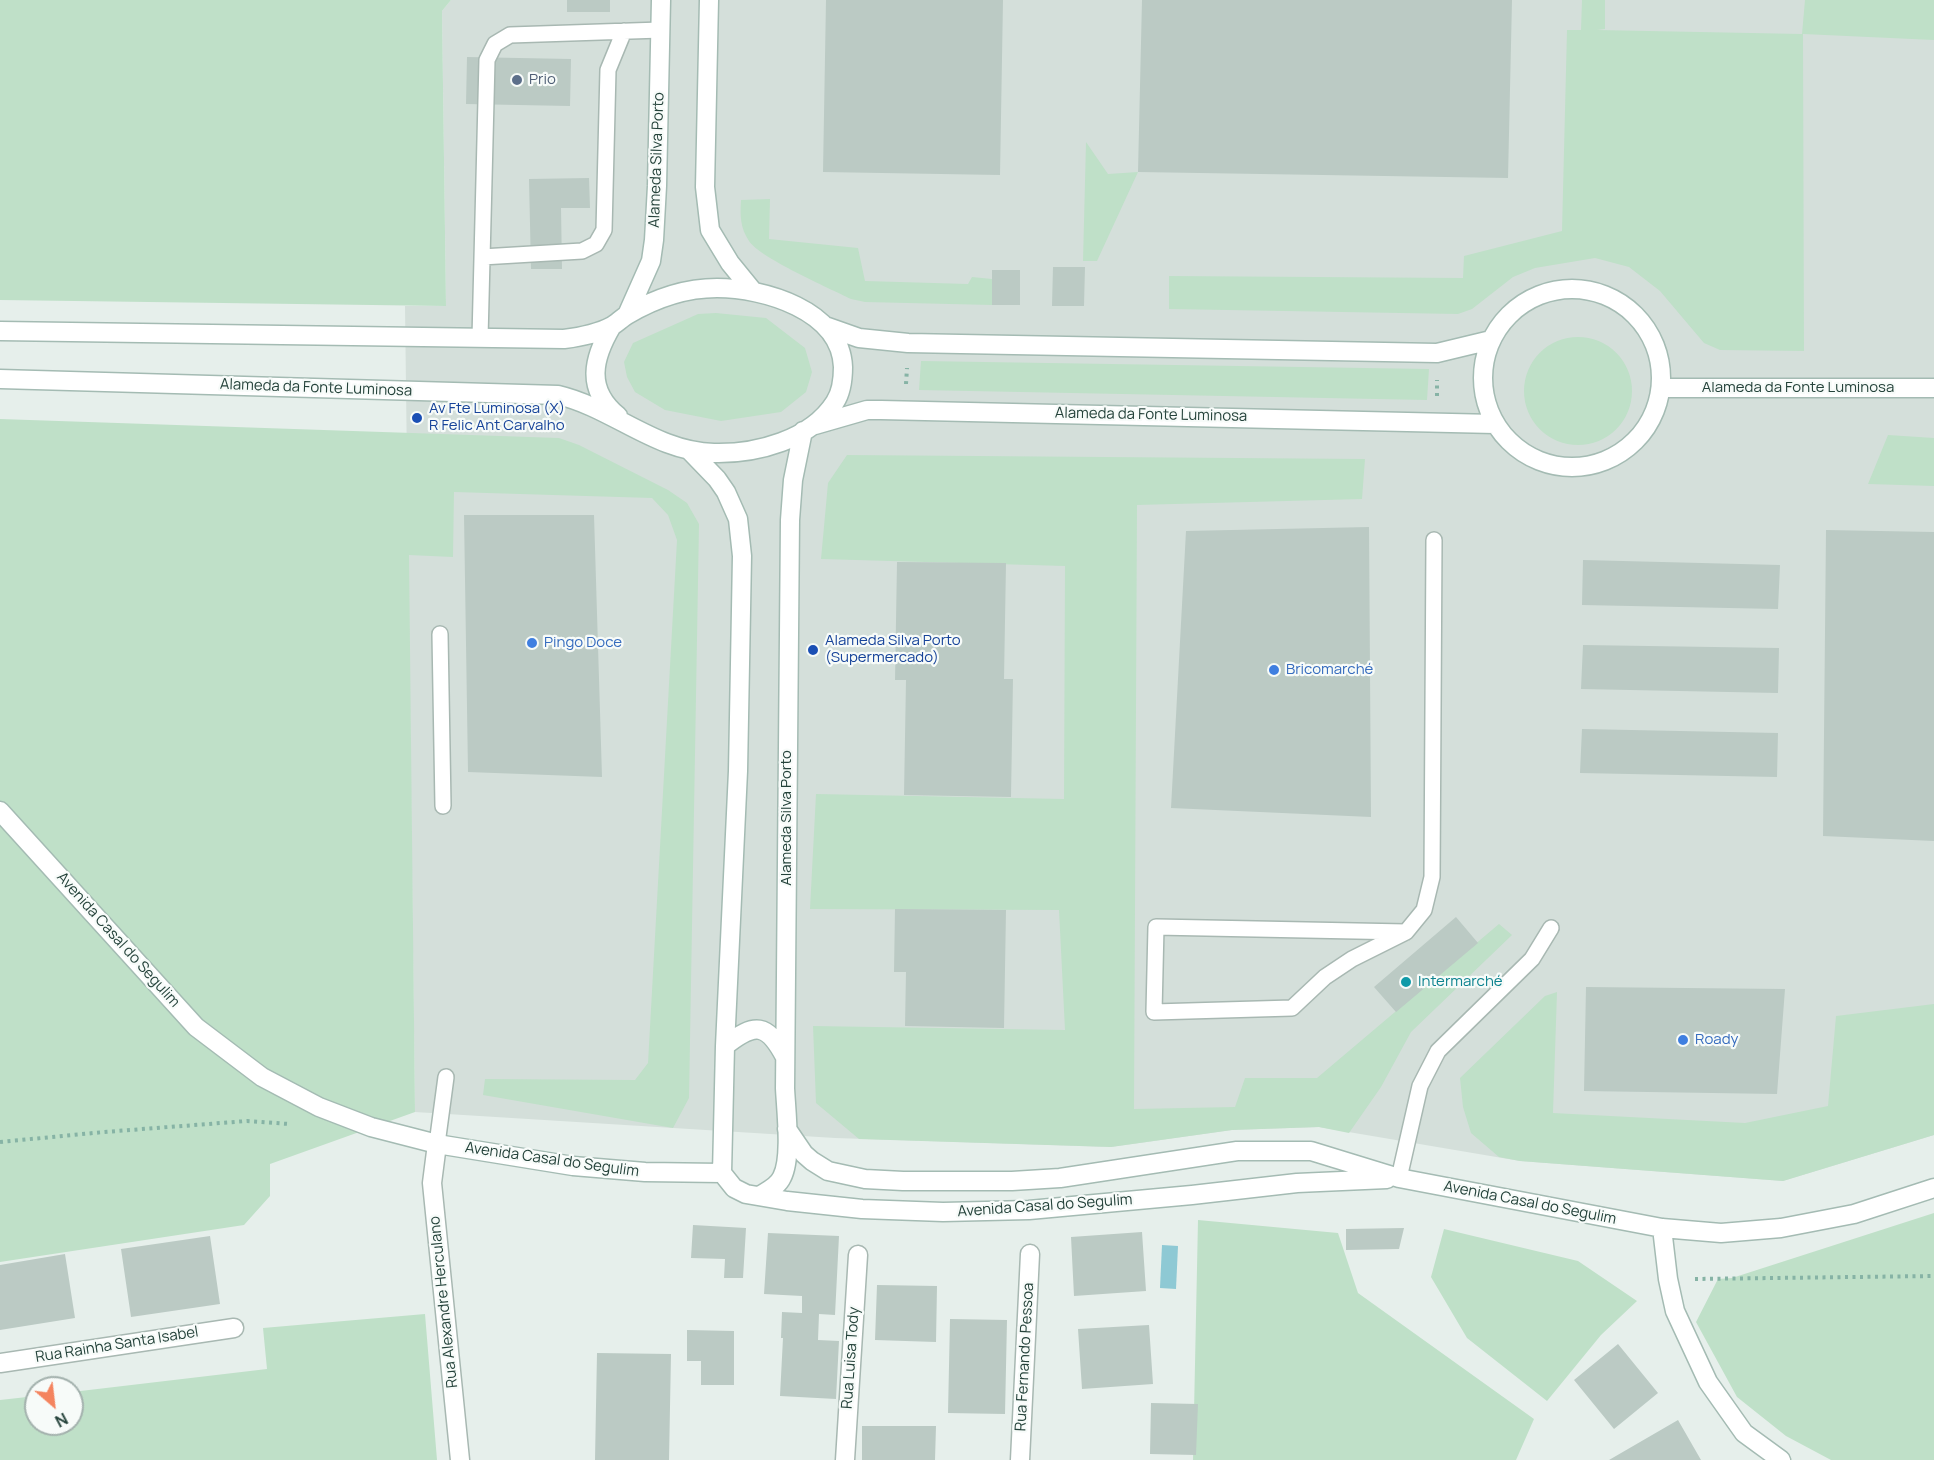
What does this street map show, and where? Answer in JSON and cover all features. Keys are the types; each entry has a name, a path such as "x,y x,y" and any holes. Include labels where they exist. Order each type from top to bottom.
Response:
{"main road":[{"name":"Alameda Silva Porto","path":"627,315 651,261 654,240 661,0"},
{"path":"709,0 705,187 710,230 730,263 752,290"},
{"name":"Alameda da Fonte Luminosa","path":"0,331 564,339 585,336 612,326 627,315 656,300 684,291 716,288 752,290 794,305 815,317 825,326 836,342 843,360 843,374 836,402 806,429 786,440 761,448 712,453 689,450 646,435 577,399 558,395 0,380"},
{"path":"1566,288 1597,291 1625,305 1647,327 1660,356 1662,388 1652,419 1632,444 1604,462 1572,468 1542,462 1515,447 1495,424 1484,396 1483,368 1491,340 1509,314 1535,296 1566,288"},
{"name":"Alameda da Fonte Luminosa","path":"612,326 602,343 596,360 596,380 608,406 626,423"},
{"name":"Alameda da Fonte Luminosa","path":"825,326 866,339 908,343 1437,353 1491,340"},
{"name":"Alameda da Fonte Luminosa","path":"1662,388 1934,388"},
{"name":"Alameda da Fonte Luminosa","path":"806,429 867,410 1495,424"},
{"name":"Alameda Silva Porto","path":"761,1195 775,1187 782,1177 786,1162 790,520 793,480 806,429"},
{"path":"689,450 717,479 726,492 738,519 742,556 738,771 725,1046 722,1173"},
{"name":"Avenida Casal do Segulim","path":"0,811 196,1027 262,1077 319,1107 372,1126 437,1144 583,1167 645,1172 722,1173 734,1188 746,1194 787,1201 862,1209 943,1212 1029,1210 1297,1183 1399,1178"},
{"path":"725,1046 746,1031 756,1029 767,1031 777,1042 785,1057"},
{"name":"Avenida Casal do Segulim","path":"787,1129 804,1154 812,1161 828,1171 865,1179 980,1181 1060,1178 1237,1151 1311,1151 1399,1178 1662,1227 1721,1233 1781,1228 1854,1215 1934,1188"},
{"name":"Rua Alexandre Herculano","path":"437,1144 432,1183 460,1460"},
{"path":"1662,1227 1668,1279 1675,1311 1708,1383 1744,1433 1781,1460"},
{"name":"Rua Fernando Pessoa","path":"1020,1460 1029,1254"},
{"name":"Rua Luisa Tody","path":"845,1460 858,1255"},
{"name":"Rua Rainha Santa Isabel","path":"0,1363 234,1328"}],"lane":[{"path":"480,338 487,60 495,44 510,35 661,30"},
{"path":"482,257 582,251 596,244 604,230 608,69 624,31"},
{"path":"1406,932 1156,927 1154,1012 1292,1008 1325,977 1352,959 1406,932 1424,910 1432,877 1434,540"},
{"path":"440,634 443,807"},
{"path":"1399,1178 1420,1086 1438,1051 1532,959 1551,928"},
{"path":"437,1144 446,1077"}],"path":[{"path":"905,411 908,343"},
{"path":"1437,353 1437,421"},
{"path":"0,1142 247,1121 292,1124"},
{"path":"1668,1279 1934,1276"}],"shaded area":[{"path":"451,0 1934,0 1934,1135 1783,1181 1520,1161 1319,1127 1232,1130 1111,1147 835,1138 415,1112 405,306 446,306 442,11"}],"green space":[{"path":"0,0 451,0 442,11 446,306 0,300"},
{"path":"1582,0 1605,0 1605,29 1597,30 1802,34 1805,0 1934,0 1934,40 1803,34 1804,351 1720,350 1704,343 1660,291 1629,267 1595,258 1535,268 1513,277 1472,309 1458,314 1169,309 1169,276 1463,278 1464,256 1562,231 1567,30 1581,30"},
{"path":"1086,142 1108,174 1138,172 1097,261 1083,261"},
{"path":"770,199 769,239 858,248 865,281 968,284 972,277 992,279 992,305 865,302 851,299 780,264 766,256 749,241 741,221 741,200"},
{"path":"716,313 766,318 805,348 812,372 806,392 781,412 721,421 665,410 635,392 627,377 624,362 633,343 698,314"},
{"path":"1578,337 1599,341 1616,353 1628,370 1632,391 1628,412 1616,429 1599,441 1578,445 1557,441 1540,429 1528,412 1524,391 1528,370 1540,353 1557,341"},
{"path":"921,361 1429,369 1427,400 919,390"},
{"path":"0,419 559,438 579,445 668,490 687,503 699,524 689,1098 673,1128 483,1095 485,1079 635,1080 648,1063 677,540 668,515 652,498 454,492 453,557 409,555 415,1112 270,1164 270,1196 244,1225 0,1262"},
{"path":"1888,435 1934,438 1934,486 1868,484"},
{"path":"847,455 1365,459 1362,499 1137,505 1134,1109 1235,1107 1245,1078 1317,1078 1499,924 1512,935 1411,1032 1381,1087 1349,1133 1319,1127 1232,1130 1111,1147 859,1139 816,1103 813,1026 1065,1030 1059,910 810,909 816,794 1064,799 1065,566 821,559 828,483"},
{"path":"1557,992 1553,1113 1745,1123 1828,1106 1836,1016 1934,1004 1934,1135 1783,1181 1520,1161 1499,1157 1471,1133 1463,1107 1460,1078 1545,996"},
{"path":"1934,1213 1934,1460 1831,1460 1786,1436 1737,1397 1696,1322 1718,1279 1732,1278"},
{"path":"1198,1220 1338,1233 1358,1293 1534,1419 1516,1460 1193,1460"},
{"path":"1444,1229 1578,1261 1637,1301 1601,1335 1547,1401 1467,1338 1431,1277"},
{"path":"425,1314 437,1460 0,1460 0,1400 24,1397 24,1436 84,1436 84,1391 267,1369 263,1328"}],"water":[{"path":"1162,1245 1178,1246 1176,1289 1160,1288"}],"building":[{"path":"567,0 610,0 610,12 567,12"},
{"path":"826,0 1003,0 1000,175 823,172"},
{"path":"1142,0 1512,0 1508,178 1138,172"},
{"path":"467,57 571,59 570,106 466,104"},
{"path":"589,178 590,208 561,208 562,269 531,269 529,179"},
{"path":"1053,267 1085,267 1084,306 1052,306"},
{"path":"992,270 1020,270 1020,305 992,305"},
{"name":"Pingo Doce","path":"464,515 594,515 602,777 468,772"},
{"name":"Bricomarché","path":"1369,527 1371,817 1171,808 1186,531"},
{"path":"1826,530 1934,532 1934,841 1823,836"},
{"path":"1583,560 1780,565 1778,609 1582,605"},
{"path":"897,562 1006,563 1004,679 1013,679 1011,797 904,795 906,680 895,680"},
{"path":"1583,645 1779,648 1778,693 1581,689"},
{"path":"1582,729 1778,733 1777,777 1580,773"},
{"path":"895,909 1006,910 1004,1028 905,1026 906,972 894,972"},
{"path":"1456,917 1478,943 1396,1012 1374,987"},
{"name":"Roady","path":"1586,987 1785,989 1777,1094 1584,1091"},
{"path":"693,1225 746,1228 743,1278 724,1278 725,1259 691,1258"},
{"path":"1404,1228 1399,1249 1346,1250 1346,1229"},
{"path":"1142,1232 1146,1291 1074,1296 1071,1237"},
{"path":"768,1233 839,1236 835,1315 819,1314 818,1340 839,1341 836,1399 780,1396 782,1312 802,1313 802,1296 764,1294"},
{"path":"210,1236 220,1304 131,1317 121,1249"},
{"path":"65,1254 75,1318 0,1330 0,1265"},
{"path":"877,1285 937,1286 936,1342 875,1340"},
{"path":"950,1319 1007,1320 1005,1414 948,1413"},
{"path":"1149,1325 1153,1384 1082,1389 1078,1329"},
{"path":"687,1330 734,1331 734,1385 701,1385 701,1361 687,1361"},
{"path":"1618,1344 1658,1393 1614,1429 1574,1380"},
{"path":"597,1353 671,1354 669,1460 595,1460"},
{"path":"1151,1403 1198,1404 1196,1455 1150,1454"},
{"path":"1678,1420 1701,1460 1609,1460"},
{"path":"862,1426 936,1426 935,1460 862,1460"}],"place":[{"name":"Prio","path":"517,80"},
{"name":"Av Fte Luminosa (X) R Felic Ant Carvalho","path":"417,418"},
{"name":"Pingo Doce","path":"532,643"},
{"name":"Alameda Silva Porto (Supermercado)","path":"813,650"},
{"name":"Bricomarché","path":"1274,670"},
{"name":"Intermarché","path":"1406,982"},
{"name":"Roady","path":"1683,1040"}]}
